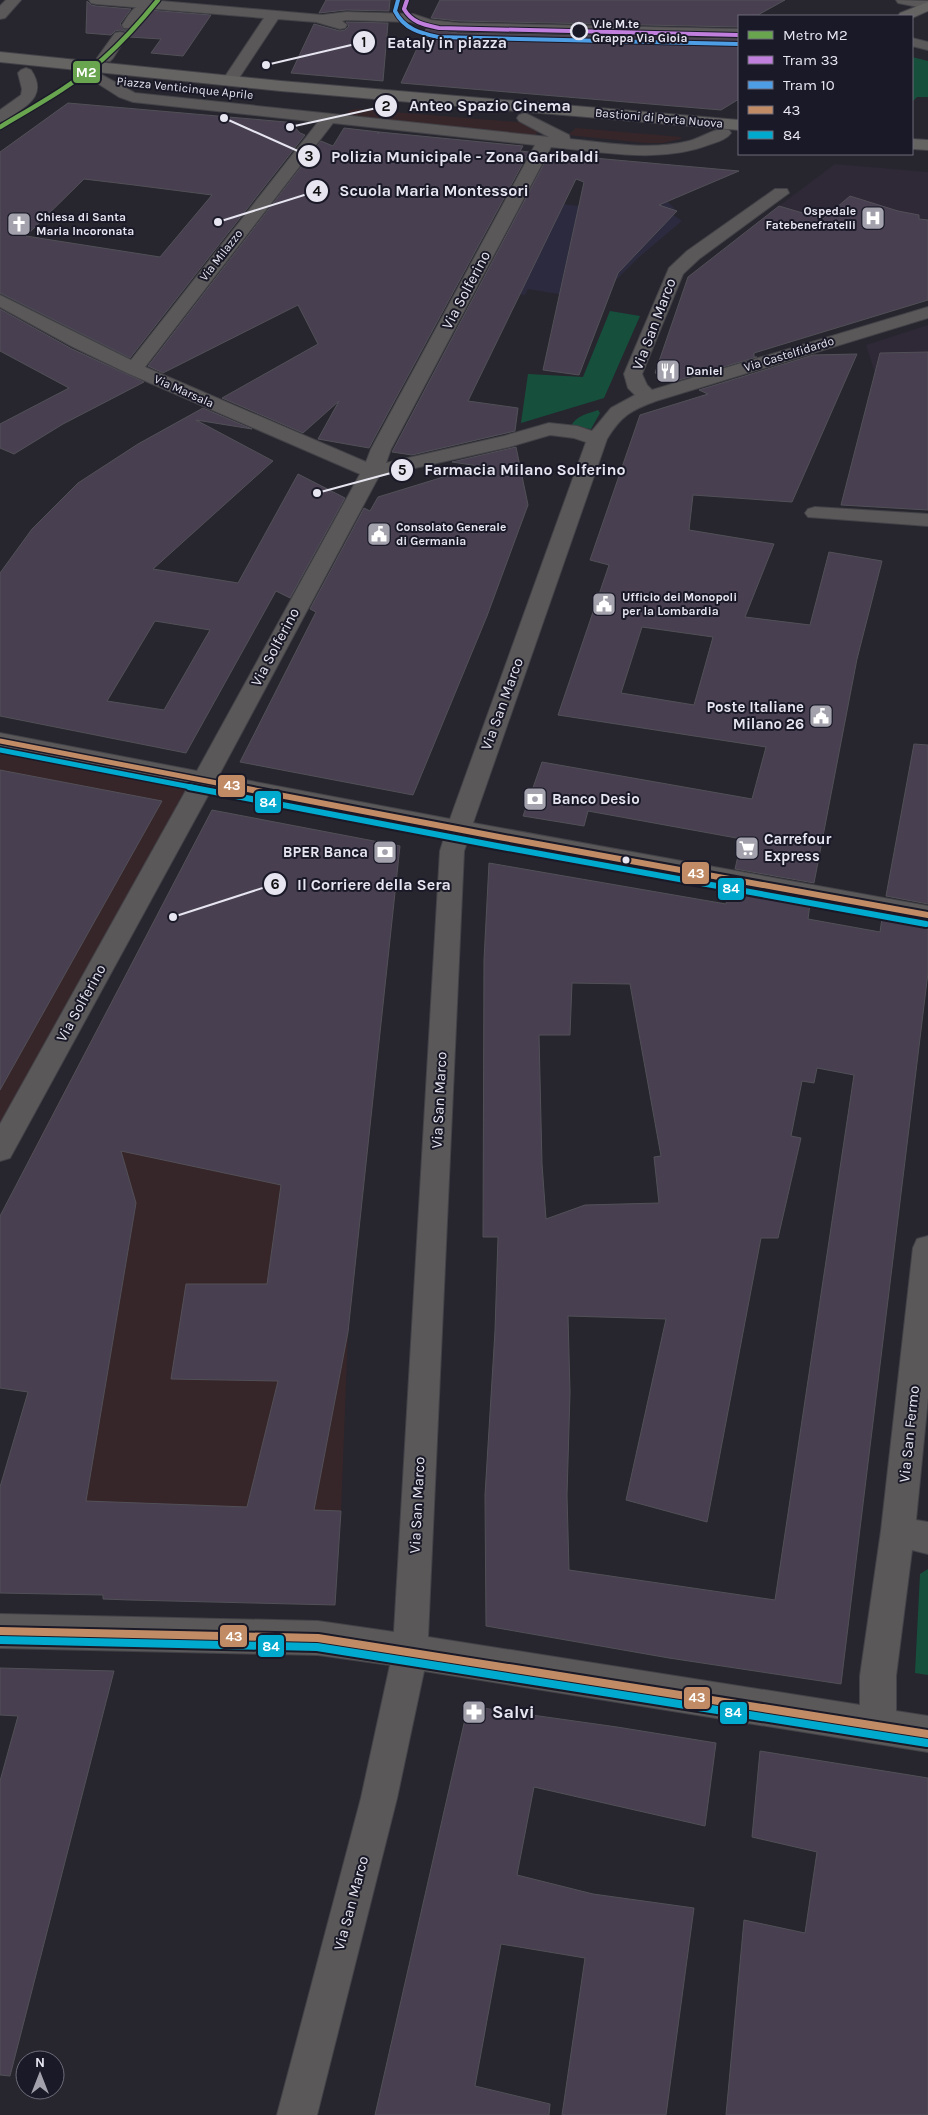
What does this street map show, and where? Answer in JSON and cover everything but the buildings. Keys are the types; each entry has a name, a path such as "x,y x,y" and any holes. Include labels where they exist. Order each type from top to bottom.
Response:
{"main road":[{"path":"908,15 928,5"},
{"path":"913,28 928,21"},
{"name":"Piazza Venticinque Aprile","path":"0,57 281,86"},
{"name":"Piazza Venticinque Aprile","path":"0,70 268,97"},
{"name":"Bastioni di Porta Nuova","path":"281,86 736,128"},
{"name":"Bastioni di Porta Nuova","path":"268,97 525,118 736,128"},
{"path":"913,144 928,145"}],"street":[{"path":"0,15 14,0"},
{"path":"96,0 137,4 163,2 322,19 347,27 400,28 428,24 458,27 738,33"},
{"path":"410,0 407,10 413,18"},
{"path":"903,0 928,5"},
{"name":"Piazza Venticinque Aprile","path":"105,58 124,31 137,4"},
{"name":"Piazza Venticinque Aprile","path":"230,81 274,14"},
{"path":"322,19 346,16 413,18 428,24"},
{"path":"637,30 738,41"},
{"path":"913,42 928,46"},
{"path":"0,117 28,97 30,89 26,74"},
{"name":"Piazza Venticinque Aprile","path":"102,80 124,94 133,97 328,119"},
{"name":"Bastioni di Porta Nuova","path":"525,118 557,136 594,147"},
{"name":"Bastioni di Porta Nuova","path":"328,119 633,150 666,150 698,144 736,128"},
{"name":"Via Milazzo","path":"134,369 328,119"},
{"name":"Via Solferino","path":"0,1150 365,481 372,472 381,449 545,142"},
{"name":"Via San Marco","path":"297,2115 378,1798 410,1653 452,861 458,828 597,439 610,416 626,406 649,397 638,388 633,374 675,272 693,255 781,193"},
{"name":"Via Marsala","path":"0,300 80,343 134,369 372,472"},
{"name":"Via Castelfidardo","path":"649,397 928,312"},
{"path":"372,472 509,442 549,429 577,432 597,439"},
{"path":"815,513 928,520"},
{"path":"0,741 458,828 928,914"},
{"name":"Via San Fermo","path":"878,1727 878,1676 913,1535 928,1248"},
{"path":"0,1631 318,1638 928,1734"}],"shaded area":[{"path":"356,109 517,122 526,124 538,131 535,136 346,117 349,111"},
{"path":"576,128 681,137 681,139 663,143 646,143 568,135"},
{"name":"Ospedale Fatebenefratelli","path":"835,164 928,172 928,274 779,206"},
{"path":"665,199 676,210 672,214 682,221 638,258 610,286 564,295 528,289 525,295 484,290 531,200 587,207"},
{"path":"928,325 928,503 883,399 866,345"},
{"path":"0,743 200,781 0,1144"},
{"path":"212,810 400,846 348,1332 341,1511 81,1528 136,1203 133,1193 92,1173 29,1159"}],"green space":[{"path":"913,57 928,61 928,97 917,97 913,101"},
{"path":"610,311 640,316 604,398 521,423 528,374 583,377"},
{"path":"598,410 600,413 591,429 571,426 579,417"},
{"path":"928,1569 928,1675 915,1673 920,1574"}],"metro line":[{"name":"M2","path":"0,127 53,95 91,69 125,38 158,0"}],"tram line":[{"name":"10","path":"398,0 395,11 407,27 438,37 738,44"},
{"name":"33","path":"407,0 404,9 410,17 418,23 439,28 738,35"}],"transit line":[{"name":"43","path":"0,741 499,837 928,915"},
{"name":"84","path":"0,750 497,846 926,924"},
{"name":"43","path":"0,1631 318,1638 928,1734"},
{"name":"84","path":"0,1640 317,1647 927,1743"}],"place":[{"name":"V.le M.te Grappa Via Gioia","path":"579,31"},
{"name":"Eataly in piazza","path":"266,65"},
{"name":"Polizia Municipale - Zona Garibaldi","path":"224,118"},
{"name":"Anteo Spazio Cinema","path":"290,127"},
{"name":"Ospedale Fatebenefratelli","path":"873,218"},
{"name":"Scuola Maria Montessori","path":"218,222"},
{"name":"Chiesa di Santa Maria Incoronata","path":"19,224"},
{"name":"Daniel","path":"668,371"},
{"name":"Farmacia Milano Solferino","path":"317,493"},
{"name":"Consolato Generale di Germania","path":"379,534"},
{"name":"Ufficio dei Monopoli per la Lombardia","path":"604,604"},
{"name":"Poste Italiane Milano 26","path":"821,716"},
{"name":"Banco Desio","path":"535,799"},
{"name":"Carrefour Express","path":"747,848"},
{"name":"BPER Banca","path":"385,852"},
{"name":"Il Corriere della Sera","path":"173,917"},
{"name":"Salvi","path":"474,1712"}]}
